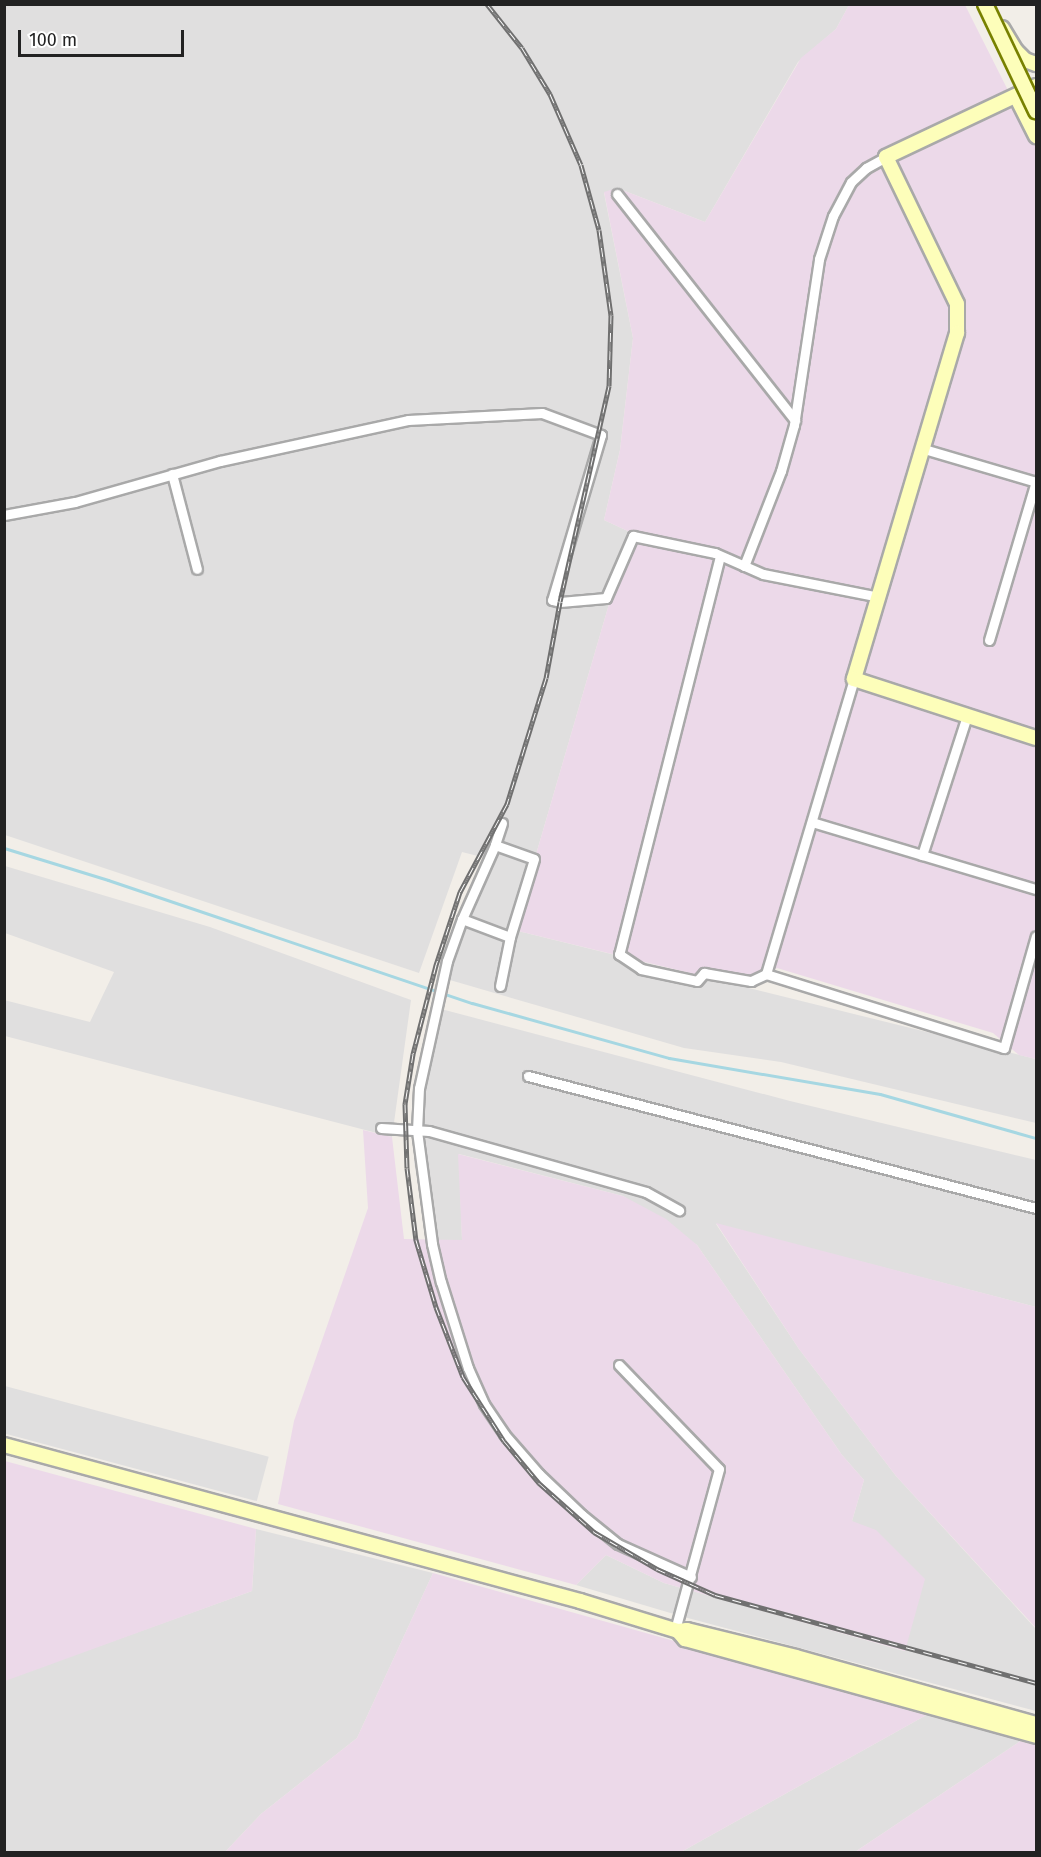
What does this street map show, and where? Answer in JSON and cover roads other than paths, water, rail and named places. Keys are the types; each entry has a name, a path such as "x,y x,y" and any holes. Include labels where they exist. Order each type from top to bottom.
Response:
{"street":[{"path":"984,4 1036,111"},
{"path":"991,4 1016,51 1025,60 1036,64"},
{"path":"744,566 781,471 795,420 819,259 833,216 851,182 866,168 885,157 1036,86"},
{"path":"1016,96 1036,136"},
{"path":"766,974 957,333 957,304 885,157"},
{"path":"617,194 795,420"},
{"path":"4,515 75,502 220,461 408,420 542,413 601,435 552,600 560,602 606,598 633,536 720,556 763,574 879,597"},
{"path":"924,449 1036,481 989,640"},
{"path":"172,474 197,569"},
{"path":"720,556 619,954 640,969 697,981 704,973 751,981 766,974 1004,1048 1036,936"},
{"path":"854,679 1036,738"},
{"path":"922,855 967,716"},
{"path":"812,822 1036,889"},
{"path":"502,823 447,961 425,1052 419,1088 417,1131 432,1244 441,1282 468,1368 484,1404 504,1434 582,1515 618,1544 692,1577"},
{"path":"495,845 534,859 510,937 500,986"},
{"path":"462,919 510,937"},
{"path":"528,1076 1036,1208"},
{"path":"381,1128 429,1131 637,1190 679,1209"},
{"path":"619,1365 719,1469 676,1631"},
{"path":"4,1444 580,1601 676,1631 687,1630 784,1654 1036,1724"},
{"path":"676,1631 685,1639 1036,1736"}],"waterway":[{"path":"4,848 108,880 472,1003 669,1058 880,1094 1036,1138"}],"railway":[{"path":"487,4 522,48 550,94 581,165 599,230 611,315 609,386 560,602 546,678 507,804 460,892 436,965 413,1054 405,1104 407,1168 416,1240 436,1307 463,1377 504,1441 539,1483 594,1532 657,1569 715,1595 1036,1683"}]}
